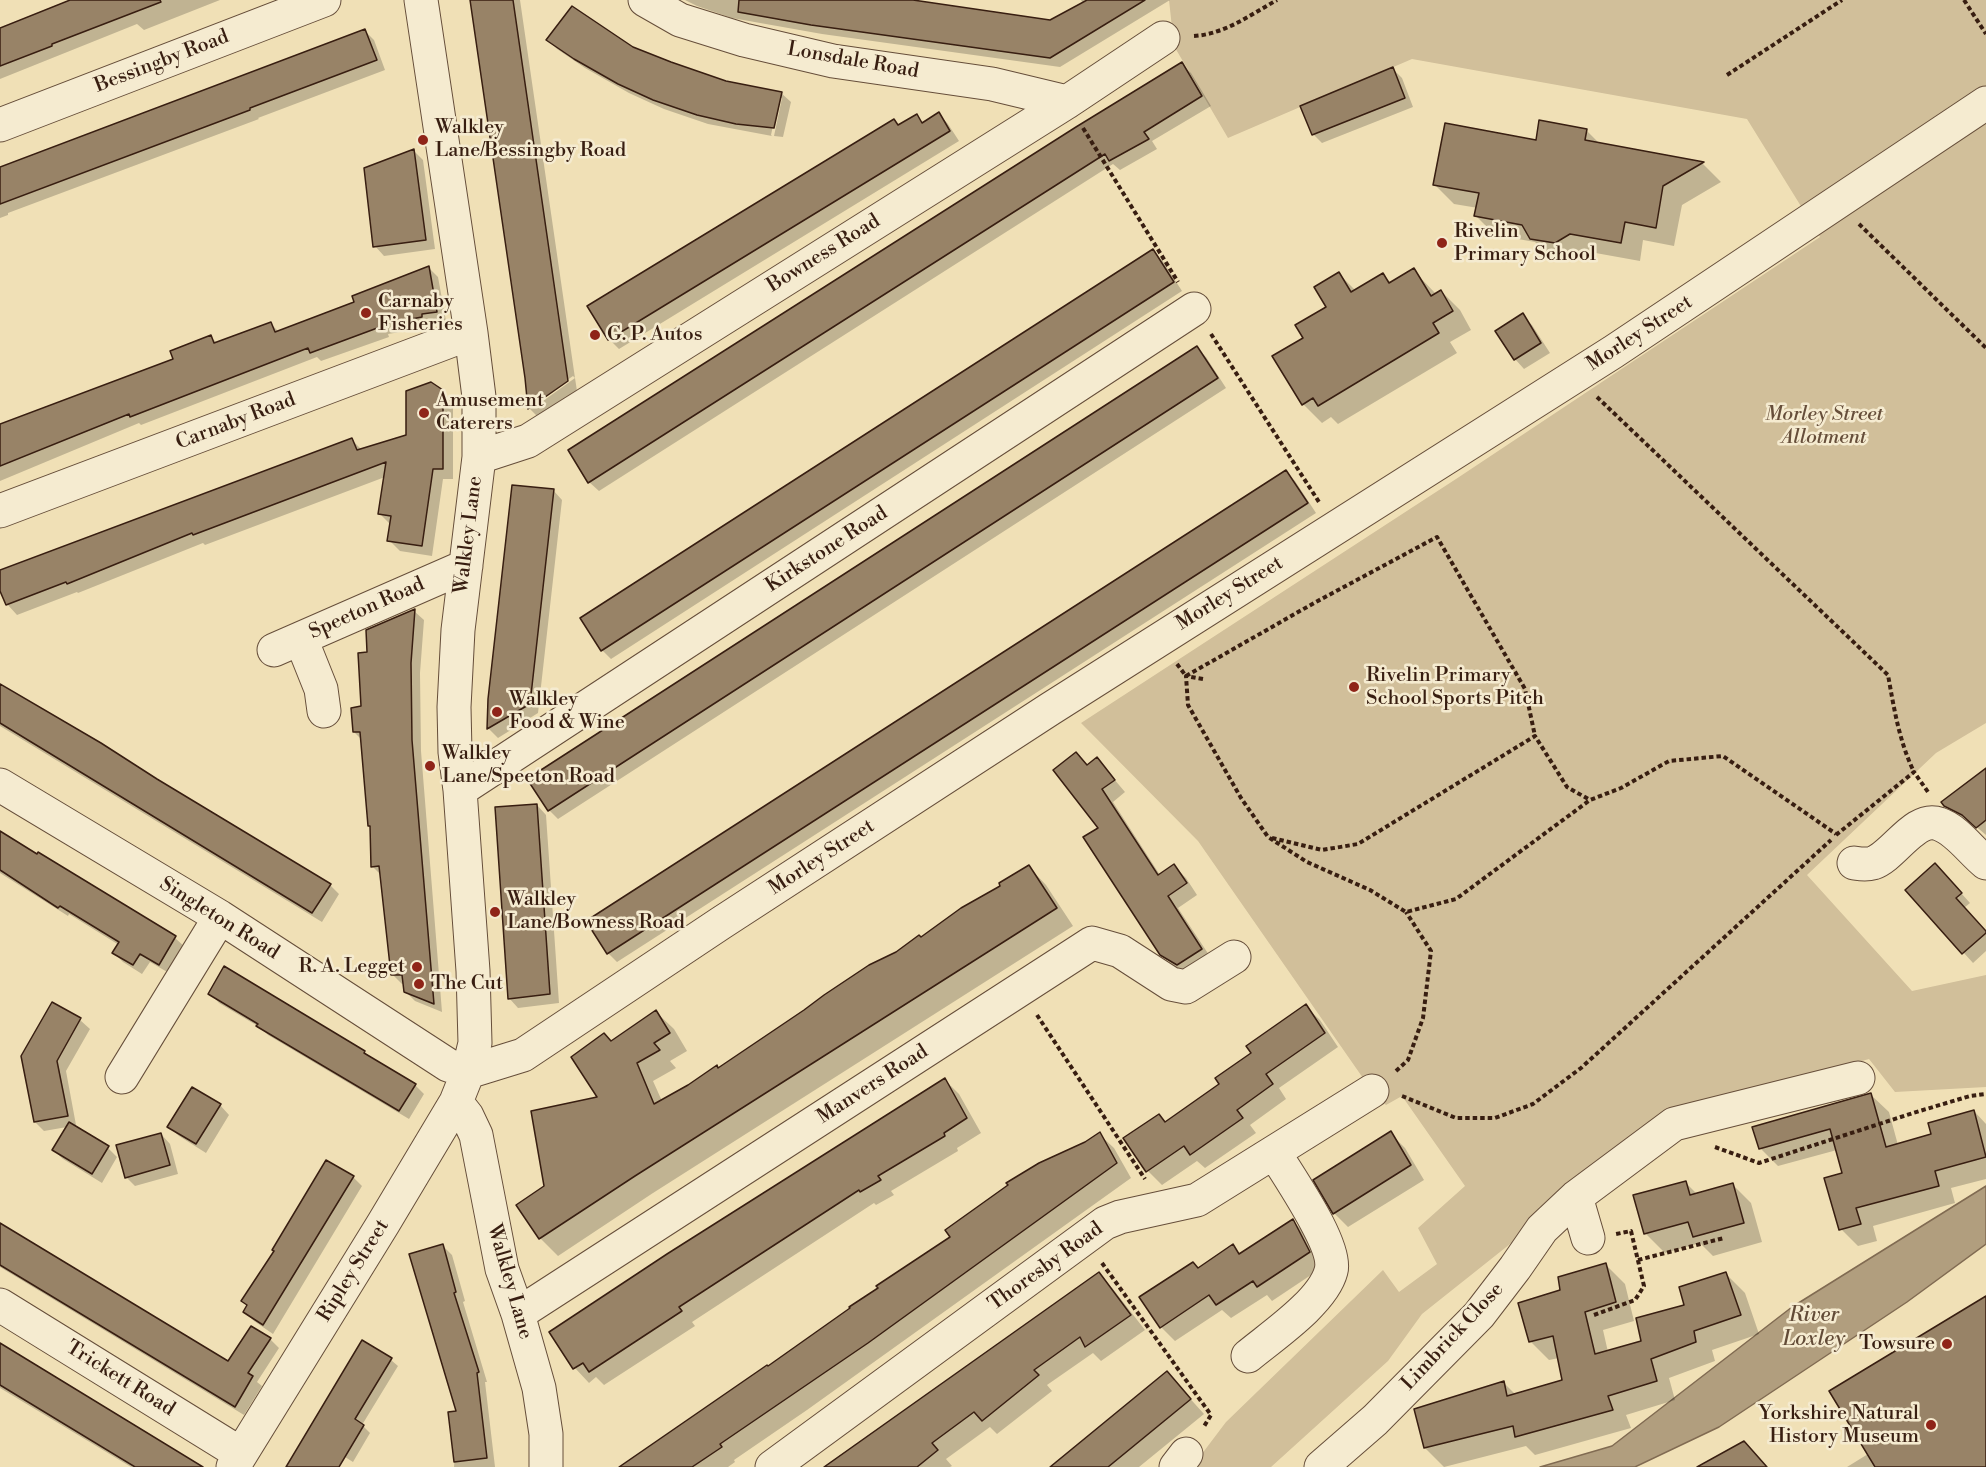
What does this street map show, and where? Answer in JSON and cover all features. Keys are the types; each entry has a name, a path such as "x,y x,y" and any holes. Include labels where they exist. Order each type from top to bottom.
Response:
{"street":[{"name":"Bessingby Road","path":"0,125 324,0"},
{"name":"Walkley Lane","path":"421,0 479,397 478,457 458,630 454,707 455,752 460,790 475,1034 468,1072"},
{"name":"Lonsdale Road","path":"645,0 680,20 766,45 833,61 993,84 1067,102"},
{"name":"Bowness Road","path":"478,457 528,441 1067,102 1163,39"},
{"name":"Morley Street","path":"468,1072 523,1055 721,923 1158,641 1653,326 1986,104"},
{"name":"Kirkstone Road","path":"460,790 1194,309"},
{"name":"Carnaby Road","path":"0,511 471,333"},
{"name":"Speeton Road","path":"324,711 321,689 287,644 466,566"},
{"name":"Singleton Road","path":"0,785 220,918 448,1065 468,1072"},
{"path":"1854,863 1876,862 1921,824 1936,822 1948,828 1986,863"},
{"path":"122,1077 220,918"},
{"name":"Manvers Road","path":"518,1314 1092,943 1120,951 1172,984 1186,987 1233,957"},
{"name":"Ripley Street","path":"237,1460 456,1102 468,1072"},
{"name":"Limbrick Close","path":"1321,1467 1375,1420 1479,1315 1542,1229 1576,1197 1674,1124 1858,1078"},
{"name":"Thoresby Road","path":"772,1467 1105,1223 1120,1217 1197,1200 1372,1091"},
{"name":"Walkley Lane","path":"456,1102 467,1116 476,1135 502,1269 518,1314 539,1388 546,1434 546,1467"},
{"path":"1248,1356 1308,1305 1326,1284 1332,1269 1330,1252 1320,1228 1274,1152"},
{"path":"1576,1197 1588,1238"},
{"name":"Trickett Road","path":"0,1305 237,1460"}],"path":[{"path":"1163,39 1211,35 1277,0"},
{"path":"1727,75 1842,0"},
{"path":"1964,0 1986,34"},
{"path":"1837,203 1986,348"},
{"path":"1575,375 1888,675 1906,756 1914,772 1938,805 1936,822"},
{"path":"1186,676 1314,603 1437,537 1525,689 1535,736 1567,787 1590,800"},
{"path":"1158,641 1186,676 1188,705 1241,798 1268,837 1307,862 1370,890 1406,912 1431,951 1423,1018 1408,1060 1372,1091"},
{"path":"1186,676 1203,679"},
{"path":"1268,837 1322,850 1358,844 1535,736"},
{"path":"1406,912 1456,899 1590,800 1621,788 1668,761 1723,756 1836,834"},
{"path":"1372,1091 1398,1094 1456,1118 1495,1118 1533,1104 1589,1060 1836,834 1914,772"},
{"path":"1020,989 1163,1208"},
{"path":"1674,1124 1697,1146 1716,1147 1759,1163 1913,1113 1970,1096 1986,1094"},
{"path":"1588,1238 1631,1231 1644,1286 1635,1300 1594,1315"},
{"path":"1084,1238 1211,1415"},
{"path":"1638,1260 1724,1238"}],"green space":[{"name":"Morley Street Allotment","path":"1169,0 1986,0 1986,723 1936,753 1807,875 1912,991 1986,975 1986,1087 1895,1092 1869,1059 1671,1116 1422,1314 1388,1361 1271,1467 1192,1467 1226,1422 1383,1270 1399,1292 1437,1264 1418,1228 1465,1186 1402,1096 1386,1105 1372,1091 1198,841 1081,723 1456,479 1820,237 1747,119 1412,59 1228,138 1174,46"}],"water":[{"name":"River Loxley","path":"1986,1186 1986,1244 1907,1302 1719,1427 1635,1467 1540,1467 1612,1446 1792,1307"}],"building":[{"path":"70,0 160,0 161,2 0,66 0,28"},
{"path":"470,0 513,0 568,381 528,409 525,378"},
{"path":"739,0 913,0 1050,20 1087,0 1145,0 1050,58 811,25 738,12"},
{"path":"572,6 633,47 726,81 782,92 774,128 736,124 697,115 653,100 618,84 574,59 546,40"},
{"path":"365,29 377,60 0,204 0,167"},
{"path":"1182,62 1202,96 1144,132 1149,139 1109,161 1105,154 588,483 568,450"},
{"path":"1393,67 1405,98 1312,135 1300,106"},
{"path":"939,112 950,131 608,340 587,306 894,119 898,125 917,114 922,123"},
{"path":"1539,120 1587,129 1585,140 1704,162 1663,186 1656,228 1625,222 1621,243 1570,234 1555,243 1530,239 1522,225 1474,216 1479,193 1433,185 1445,123 1536,140"},
{"path":"414,149 426,240 373,247 364,168"},
{"path":"1153,249 1174,282 601,651 580,618"},
{"path":"429,266 437,312 379,325 380,327 310,353 308,348 130,417 129,414 0,466 0,424 173,359 170,351 211,335 214,343 271,322 275,332 354,302 352,296"},
{"path":"1414,268 1431,296 1441,290 1453,311 1433,323 1439,333 1318,406 1313,398 1302,405 1272,356 1303,338 1295,325 1326,307 1314,287 1339,272 1351,292 1383,273 1389,283"},
{"path":"1523,313 1541,343 1514,360 1495,331"},
{"path":"1197,346 1218,378 548,811 527,779"},
{"path":"431,382 443,390 443,469 433,469 422,546 387,541 391,516 378,514 386,462 193,535 192,533 67,584 66,582 6,605 0,591 0,570 352,438 357,450 406,435 406,391"},
{"path":"1286,470 1308,503 607,954 586,921"},
{"path":"512,485 554,489 530,704 487,729 488,699"},
{"path":"415,609 411,663 412,740 434,1004 404,992 402,975 391,975 379,866 371,867 370,826 368,826 360,732 353,732 351,708 361,706 358,653 367,652 366,630"},
{"path":"0,684 331,884 312,913 0,723"},
{"path":"1076,752 1087,765 1097,757 1115,780 1102,789 1158,875 1174,864 1187,883 1168,896 1202,949 1177,965 1160,955 1083,837 1098,828 1053,770"},
{"path":"1986,768 1986,820 1976,828 1962,815 1944,806 1941,802"},
{"path":"537,804 550,994 508,999 495,807"},
{"path":"0,831 176,936 159,965 140,954 133,965 112,953 119,942 60,906 58,908 0,870"},
{"path":"1935,863 1962,893 1956,898 1986,931 1962,954 1905,890"},
{"path":"1029,865 1057,908 539,1239 516,1205 544,1186 531,1111 597,1097 571,1057 604,1033 611,1041 656,1010 670,1033 654,1043 660,1050 637,1063 654,1104 717,1065 718,1068 869,965 896,952 919,935 921,937 961,908 1000,886 999,883"},
{"path":"224,966 416,1084 399,1111 256,1026 258,1024 208,994"},
{"path":"52,1002 81,1018 57,1061 68,1116 34,1122 21,1056"},
{"path":"1306,1004 1325,1033 1266,1074 1273,1084 1237,1110 1243,1118 1190,1155 1184,1146 1146,1172 1123,1138 1159,1114 1165,1122 1219,1084 1215,1078 1251,1053 1246,1046"},
{"path":"945,1078 967,1118 944,1133 945,1136 878,1176 881,1180 860,1192 859,1190 679,1307 682,1311 589,1372 583,1363 573,1369 549,1332 667,1254"},
{"path":"192,1087 221,1104 196,1144 167,1127"},
{"path":"1871,1093 1886,1147 1931,1134 1928,1123 1974,1110 1986,1157 1935,1171 1939,1186 1856,1208 1861,1224 1839,1230 1824,1178 1842,1173 1830,1129 1759,1149 1752,1127"},
{"path":"69,1122 109,1146 92,1174 52,1150"},
{"path":"1391,1131 1411,1165 1333,1214 1313,1180"},
{"path":"1100,1132 1117,1163 868,1343 720,1444 722,1447 692,1467 619,1467 768,1366 878,1288 876,1286 950,1237 945,1230 1008,1185 1006,1183 1039,1163 1085,1142"},
{"path":"161,1133 170,1165 125,1178 116,1145"},
{"path":"326,1160 354,1176 263,1325 243,1312 247,1305 241,1301 274,1251 272,1250"},
{"path":"1686,1181 1690,1195 1733,1183 1744,1223 1693,1237 1688,1222 1644,1234 1633,1195"},
{"path":"1293,1219 1310,1252 1257,1287 1253,1281 1216,1305 1209,1295 1160,1328 1139,1297 1193,1262 1198,1268 1233,1244 1239,1254"},
{"path":"0,1223 228,1361 251,1326 271,1338 248,1373 253,1376 235,1407 0,1265"},
{"path":"443,1244 456,1292 454,1293 479,1372 477,1373 487,1458 454,1462 448,1412 456,1411 409,1254"},
{"path":"1606,1263 1616,1302 1585,1312 1595,1354 1641,1341 1636,1318 1684,1305 1679,1287 1726,1272 1741,1315 1694,1331 1696,1342 1651,1359 1657,1381 1608,1396 1613,1410 1515,1437 1513,1426 1424,1448 1414,1409 1504,1381 1507,1396 1562,1380 1553,1336 1529,1342 1518,1303 1560,1290 1558,1277"},
{"path":"1099,1272 1131,1315 1085,1347 1080,1337 1034,1370 1039,1375 982,1421 974,1412 932,1443 938,1450 917,1467 824,1467"},
{"name":"Towsure","path":"1986,1296 1986,1467 1875,1467 1829,1391"},
{"path":"362,1340 392,1358 355,1419 364,1425 339,1467 286,1467"},
{"path":"0,1343 203,1467 135,1467 0,1385"},
{"path":"1167,1371 1191,1399 1108,1467 1050,1467"},
{"path":"1744,1441 1767,1467 1697,1467"}],"place":[{"name":"Walkley Lane/Bessingby Road","path":"423,140"},
{"name":"Rivelin Primary School","path":"1442,243"},
{"name":"Carnaby Fisheries","path":"366,313"},
{"name":"G. P. Autos","path":"595,335"},
{"name":"Amusement Caterers","path":"424,413"},
{"name":"Rivelin Primary School Sports Pitch","path":"1354,687"},
{"name":"Walkley Food & Wine","path":"497,712"},
{"name":"Walkley Lane/Speeton Road","path":"430,766"},
{"name":"Walkley Lane/Bowness Road","path":"495,912"},
{"name":"R. A. Legget","path":"417,967"},
{"name":"The Cut","path":"419,984"},
{"name":"Towsure","path":"1947,1344"},
{"name":"Yorkshire Natural History Museum","path":"1931,1425"}]}
